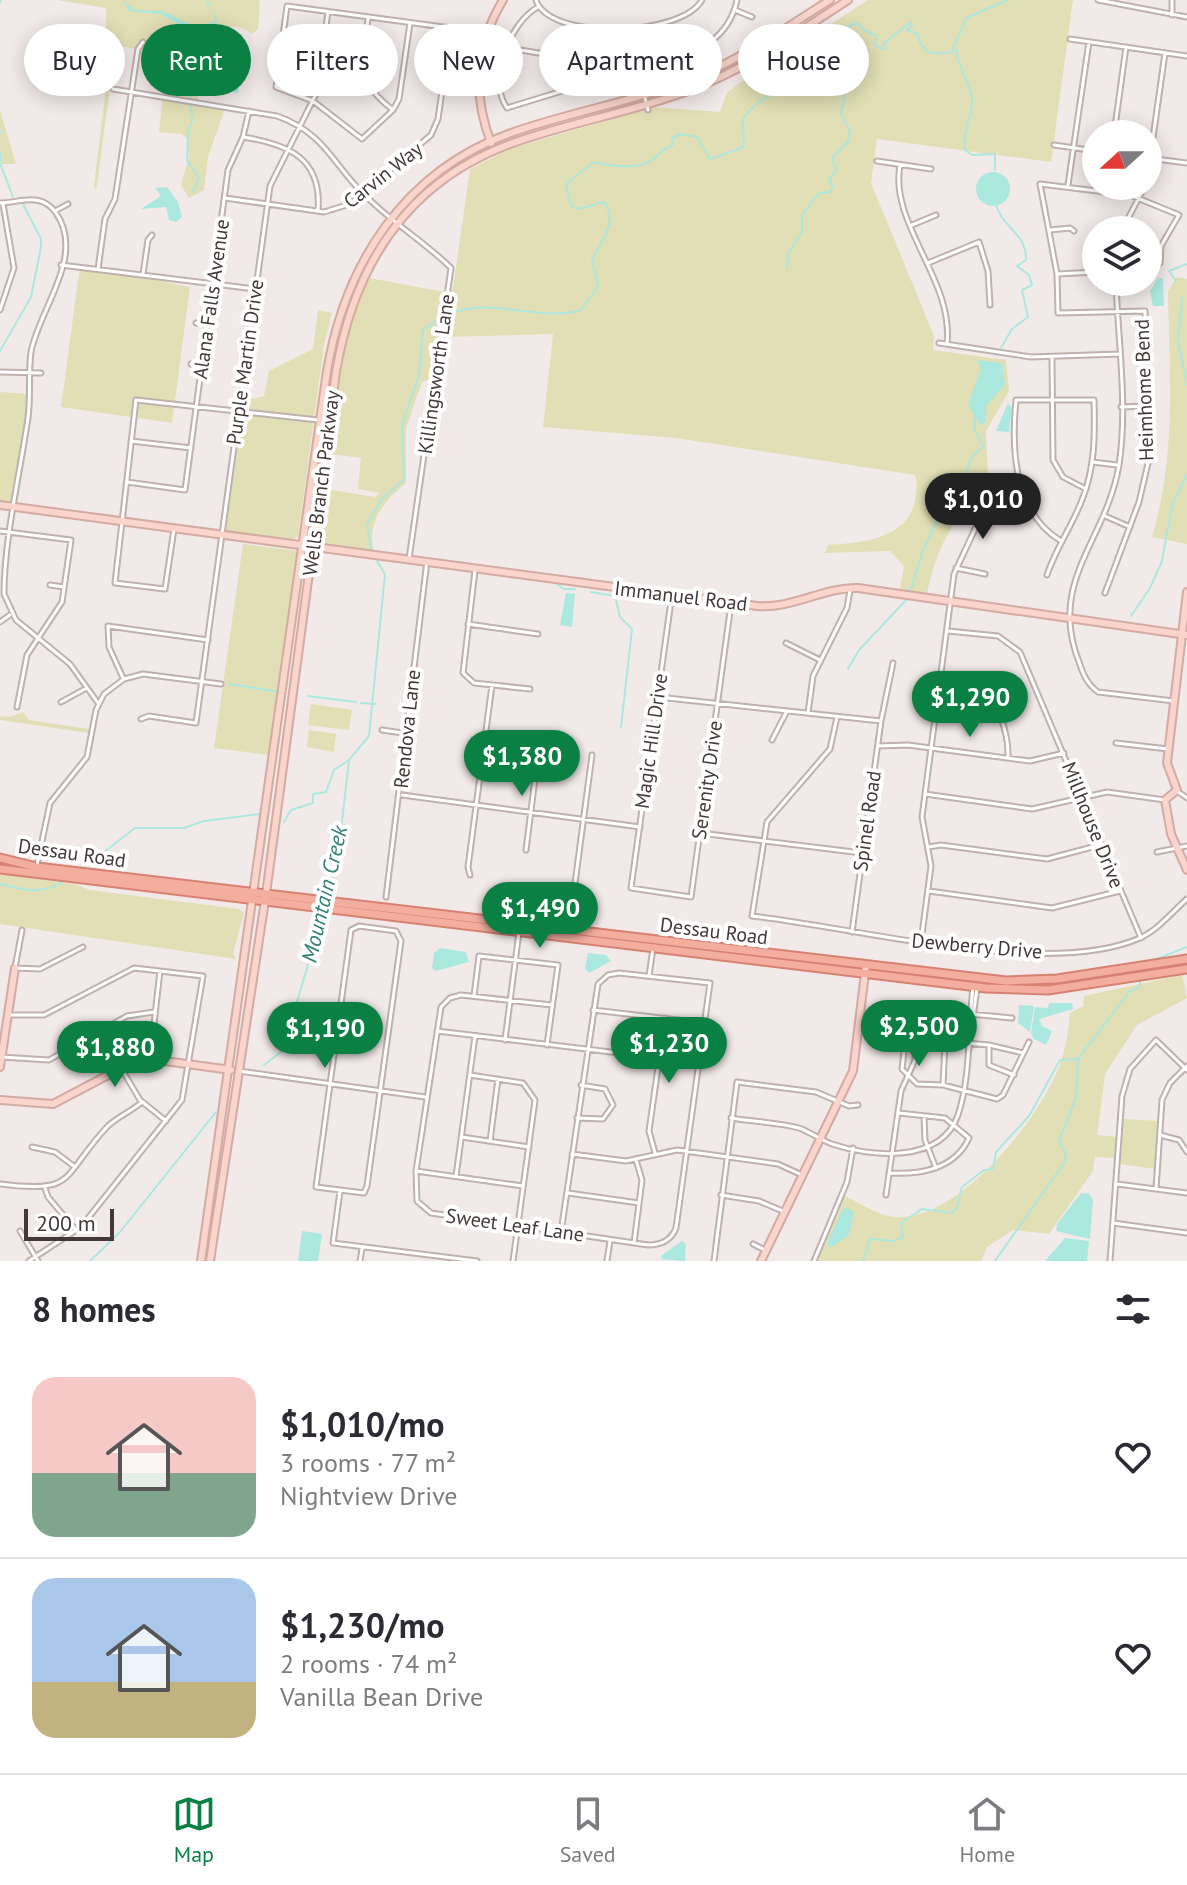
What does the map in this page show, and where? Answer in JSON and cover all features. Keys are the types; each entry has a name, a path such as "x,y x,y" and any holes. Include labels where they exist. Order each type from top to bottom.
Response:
{"main road":[{"name":"Dessau Road","path":"0,858 56,878 654,940 866,970"},
{"name":"Dessau Road","path":"0,869 87,872 255,897"},
{"name":"Dessau Road","path":"519,928 652,949 1048,990 1187,969"},
{"name":"Dessau Road","path":"976,982 1057,979 1184,959"}],"street":[{"path":"494,150 480,109 477,80 487,27 503,0"},
{"path":"536,0 538,7 556,21 576,24"},
{"path":"664,24 690,13 702,0"},
{"path":"722,29 735,10 737,0"},
{"name":"Wells Branch Parkway","path":"722,64 830,0"},
{"name":"Wells Branch Parkway","path":"210,1261 265,898 345,323 366,269 396,223 450,174 494,150 647,107 684,93 736,70 848,0"},
{"path":"1098,0 1187,17"},
{"path":"1172,0 1172,15"},
{"path":"287,6 328,11 410,23 399,99 393,110 362,139 313,101 276,87 287,6"},
{"path":"518,24 538,7"},
{"path":"735,10 752,17"},
{"name":"Purple Martin Drive","path":"141,719 149,716 196,723 267,203 271,182 313,101 328,11"},
{"path":"369,17 363,77 374,96 393,110"},
{"name":"Carvin Way","path":"225,198 318,211 341,209 431,135 438,119 451,28 410,23"},
{"path":"1070,39 1187,56"},
{"path":"1068,186 1089,42"},
{"path":"98,269 105,219 115,199 141,45"},
{"path":"1116,120 1126,47"},
{"path":"1155,120 1165,53"},
{"path":"125,91 249,111 301,126"},
{"path":"504,96 507,108 550,96"},
{"name":"Wells Branch Parkway","path":"201,1261 321,420 334,334 347,292 363,258 390,218 445,167 490,142 638,96"},
{"path":"644,96 647,107"},
{"name":"Alana Falls Avenue","path":"126,481 185,490 225,198 232,157 243,137 249,111"},
{"name":"Killingsworth Lane","path":"301,126 324,143 363,194 451,268 409,559"},
{"path":"243,137 288,149 316,176 318,211"},
{"path":"1054,145 1082,149"},
{"path":"1162,160 1187,163"},
{"path":"877,161 931,169"},
{"path":"900,165 899,191 947,310 947,344"},
{"path":"1082,188 1040,184 1057,274 1082,273"},
{"path":"0,310 14,268 2,204 32,198 55,211 65,241 59,282 31,353 12,532 3,574 4,594 11,613 70,664 98,703"},
{"path":"1145,200 1179,215 1162,244"},
{"path":"55,211 68,204"},
{"path":"912,225 936,215"},
{"path":"1050,230 1070,228 1074,231"},
{"path":"143,274 148,240 152,235"},
{"path":"928,263 979,242 988,271 990,305"},
{"path":"61,265 255,289"},
{"name":"Heimhome Bend","path":"1057,274 1058,313 1145,311 1149,406 1146,476 1105,593"},
{"path":"1116,296 1121,407 1119,466 1105,516 1077,568 1068,635 1089,686 1098,692 1174,701"},
{"path":"43,321 49,323"},
{"path":"196,323 208,324"},
{"path":"939,343 1011,355 1119,354"},
{"path":"1052,357 1053,460 1063,477 1086,489"},
{"path":"191,364 202,365"},
{"path":"0,372 41,373"},
{"path":"174,529 165,589 115,583 136,400 321,420"},
{"path":"1047,575 1086,489 1093,462 1094,400 1016,400 1012,447 1023,489 1040,525 1061,541"},
{"path":"1121,407 1149,406"},
{"path":"131,441 191,448"},
{"path":"1093,462 1119,466"},
{"path":"921,942 931,866 922,824 956,568 983,512 997,500 1023,489"},
{"name":"Immanuel Road","path":"0,505 731,603 778,606 850,588 1184,635"},
{"path":"1105,516 1130,527"},
{"path":"0,531 71,540 62,602 23,664 17,707"},
{"name":"Rendova Lane","path":"386,897 409,734 427,561"},
{"path":"476,568 462,669 465,677 474,683 530,689"},
{"path":"956,568 985,574"},
{"path":"50,585 64,587"},
{"path":"808,713 813,676 847,608 850,588"},
{"path":"1187,592 1168,749 1168,770 1177,790 1187,798"},
{"name":"Magic Hill Drive","path":"631,888 672,594"},
{"name":"Serenity Drive","path":"631,888 691,897 731,603"},
{"path":"0,622 11,613"},
{"path":"468,624 538,634"},
{"path":"124,679 109,647 108,626 208,640"},
{"name":"Millhouse Drive","path":"948,631 998,636 1015,645 1026,663 1141,938"},
{"path":"786,643 820,660"},
{"name":"Spinel Road","path":"852,932 881,721 893,663"},
{"path":"36,871 50,803 87,757 98,703 124,679 143,674 221,684"},
{"path":"942,677 972,681 985,690 1007,738 1008,758"},
{"path":"470,875 492,685"},
{"path":"61,702 85,689"},
{"path":"284,691 293,693"},
{"path":"657,697 881,721"},
{"path":"772,740 787,711"},
{"path":"763,839 774,810 830,749 837,717"},
{"path":"382,730 409,734"},
{"path":"1116,743 1168,749"},
{"path":"878,746 931,748 1038,761 1064,753"},
{"path":"526,850 539,747"},
{"path":"574,891 592,755"},
{"path":"274,760 284,761"},
{"path":"925,794 1032,809 1107,792 1165,800 1177,790"},
{"path":"400,794 640,827"},
{"path":"1165,800 1177,848 1187,870"},
{"path":"700,833 862,853"},
{"path":"263,838 273,840"},
{"name":"Dewberry Drive","path":"763,839 752,916 816,923 852,932 921,942 1073,953 1141,938 1187,899"},
{"path":"928,847 941,845 1047,859 1100,845"},
{"path":"1157,852 1187,846"},
{"path":"929,891 1052,908 1120,891"},
{"path":"381,929 384,913"},
{"path":"354,927 381,929 400,934 367,1186 364,1193 316,1187 354,927"},
{"path":"505,1040 519,928"},
{"path":"0,1067 22,930"},
{"path":"561,1232 596,987 608,975 649,976 654,940"},
{"path":"15,968 40,969 83,947"},
{"path":"246,955 256,957"},
{"path":"474,996 479,956 558,965 547,1045"},
{"path":"8,1015 44,1015 127,970 161,969 203,976 182,1100 76,1231 29,1261"},
{"path":"150,1059 161,969"},
{"path":"761,1261 855,1064 866,970"},
{"name":"Sweet Leaf Lane","path":"552,1005 457,995 446,1000 438,1014 414,1195 422,1208 431,1213 659,1244 675,1232 710,983 649,976"},
{"path":"731,1118 792,1127 853,1148 891,1153 927,1147 941,1138 954,1123 963,1091 976,982"},
{"path":"896,1007 1012,1018"},
{"path":"592,1010 704,1023"},
{"path":"886,1195 901,1091 909,1078 917,1040 916,1011"},
{"path":"1,1057 49,1060 127,1016 154,1012"},
{"path":"655,1153 649,1131 665,1018"},
{"path":"436,1031 660,1058"},
{"path":"456,1176 475,1036"},
{"path":"1023,1053 969,1042 911,1038 905,1043 902,1069 917,1084 943,1085 997,1099 1003,1095 1029,1042"},
{"path":"1110,1261 1123,1087 1130,1069 1156,1040 1186,1068 1164,1093 1156,1189"},
{"path":"943,1085 945,1042"},
{"path":"989,1045 989,1065 1014,1075"},
{"path":"0,1100 53,1104 121,1068 150,1059 426,1097"},
{"path":"121,1068 142,1102 166,1121"},
{"path":"470,1075 523,1083 533,1094 535,1106 513,1261"},
{"path":"490,1141 498,1079"},
{"path":"714,1261 737,1082 816,1092 858,1105"},
{"path":"577,1118 603,1119 613,1105 605,1089 581,1085"},
{"path":"0,1184 45,1188 62,1181 107,1127 142,1102"},
{"path":"889,1173 916,1174 936,1168 949,1161 969,1141 966,1132 954,1123 899,1113"},
{"path":"924,1116 927,1147 936,1168"},
{"path":"1160,1135 1179,1140 1187,1152"},
{"path":"461,1137 529,1147"},
{"path":"32,1147 55,1152 75,1167"},
{"path":"814,1261 850,1174 853,1148"},
{"path":"572,1154 636,1160 655,1153 687,1151 778,1164 802,1175"},
{"path":"634,1243 642,1180 636,1160"},
{"path":"416,1171 524,1187"},
{"path":"1117,1184 1187,1193"},
{"path":"45,1188 48,1197 76,1231"},
{"path":"340,1191 333,1243 477,1261"},
{"path":"567,1193 639,1203"},
{"path":"721,1195 759,1201 785,1212"},
{"path":"1113,1223 1187,1233"},
{"path":"20,1231 38,1261"},
{"path":"607,1261 610,1239"},
{"path":"753,1244 767,1251"},
{"path":"360,1261 362,1248"}],"shaded area":[{"path":"57,0 260,0 258,29 252,34 251,24 141,24 141,50 125,47 125,24 106,24 106,8"},
{"path":"868,0 1073,0 1051,162 877,139 871,183 934,336 933,350 1006,360 1009,391 986,431 988,479 949,532 936,561 927,594 900,589 904,566 890,551 825,553 828,545 869,540 893,531 903,523 911,513 915,500 915,475 676,438 543,427 553,334 446,337 470,169 512,148 654,107 720,112 727,93 738,84 738,96 869,96 869,24 831,24"},
{"path":"105,96 109,96 96,191 94,185"},
{"path":"163,96 198,96 197,102 225,108 208,157 204,190 189,198 181,185 189,157 187,139 182,134 159,132"},
{"path":"0,110 16,164 0,164"},
{"path":"80,266 190,287 172,423 61,407"},
{"path":"1177,277 1187,279 1187,544 1152,537 1165,475 1170,415 1168,291"},
{"path":"369,278 445,292 430,379 422,382 406,428 406,483 379,513 373,532 374,553 328,546 319,539 326,489 375,497 379,493 358,489 361,458 330,454 346,337"},
{"path":"318,310 332,313 324,345 298,536 292,540 225,532 243,401 264,396 269,371 313,349"},
{"path":"0,392 29,394 13,502 0,500"},
{"path":"243,544 298,551 269,755 214,748"},
{"path":"311,704 352,710 349,730 308,725"},
{"path":"23,712 29,720 89,729 89,733 0,720 0,716 10,717"},
{"path":"309,730 336,734 334,752 307,747"},
{"path":"0,873 78,885 89,890 239,909 244,913 233,953 236,959 0,924"},
{"path":"1182,975 1187,998 1137,1025 1105,1074 1097,1135 1117,1137 1116,1158 1095,1157 1093,1171 1049,1234 1013,1230 987,1247 981,1261 818,1261 844,1196 889,1216 919,1214 944,1203 993,1164 1034,1114 1049,1089 1063,1054 1070,1013 1083,1006 1084,996"},
{"path":"1123,1119 1158,1121 1155,1169 1120,1164"}],"water":[{"path":"123,0 135,10 163,11 189,24 179,24 161,14 129,11"},
{"path":"993,172 1005,177 1010,189 1005,201 993,206 981,201 976,189 981,177"},
{"path":"167,187 178,202 182,217 176,222 169,220 166,207 141,209 161,196 155,188"},
{"path":"1163,278 1164,306 1153,306 1151,296 1162,296"},
{"path":"977,360 1002,363 1005,385 986,406 986,421 981,426 968,405 981,368"},
{"path":"1008,403 1012,408 1009,432 996,431"},
{"path":"566,593 575,594 572,627 560,625"},
{"path":"440,948 466,952 469,962 436,971 432,968 434,953"},
{"path":"588,953 606,955 611,961 589,973 585,968"},
{"path":"1049,1003 1072,1003 1073,1009 1039,1019 1042,1026 1052,1031 1046,1045 1034,1039 1031,1033 1035,1007 1048,1008"},
{"path":"1019,1005 1034,1006 1030,1032 1018,1023"},
{"path":"1081,1193 1089,1194 1093,1200 1090,1239 1056,1231 1057,1224"},
{"path":"844,1207 854,1212 849,1235 830,1248 827,1243"},
{"path":"302,1231 322,1234 318,1261 298,1261"},
{"path":"1065,1238 1089,1241 1087,1261 1045,1261"},
{"path":"682,1241 686,1244 685,1261 661,1259 662,1255"}],"waterway":[{"path":"447,315 480,308 548,313 581,310 598,286 592,260 607,231 610,217 604,202 582,208 573,206 567,183 594,162 640,165 673,145 672,138 681,134 697,137 710,159 744,147 743,119 754,107 794,83 826,77 839,68 837,63 828,62 824,56 831,53 829,47 833,38 845,34 848,26 858,23 877,36 874,44 884,50 884,43 911,22 912,26 907,30 917,34 925,50 952,52 966,18 1007,0"},
{"path":"956,50 972,99 965,150 972,155 995,154 995,170"},
{"path":"190,96 192,122 188,130 187,160 199,178 193,191"},
{"path":"787,269 788,254 802,232 802,215 819,193 830,192 833,187 829,179 836,171 832,158 848,142 850,130 841,114 845,96"},
{"path":"0,153 0,161"},
{"path":"0,163 13,197"},
{"path":"0,351 31,297 41,247 41,239 23,204"},
{"path":"996,205 1023,243 1026,260 1017,266 1029,275 1032,285 1022,290 1028,317 1012,329 1001,348"},
{"path":"1176,281 1169,271 1187,264"},
{"path":"1182,298 1178,342 1187,384"},
{"path":"372,552 367,524 382,499 404,479 402,425 419,375 423,330 442,317"},
{"path":"910,592 922,553 951,488 956,481 960,485 973,455 984,446 975,432 975,418"},
{"path":"1131,616 1150,588 1162,561 1172,505 1187,475"},
{"path":"284,822 291,810 313,803 313,794 326,792 334,770 349,760 369,736 385,574 375,558"},
{"path":"554,582 564,589 575,589"},
{"path":"591,592 615,596 620,617 632,629 621,727"},
{"path":"848,669 859,650 909,597"},
{"path":"230,684 280,692"},
{"path":"308,696 356,702"},
{"path":"361,703 375,704"},
{"name":"Mountain Creek","path":"327,899 339,848 349,760"},
{"path":"82,869 135,828 184,828 204,821 261,814"},
{"path":"0,884 42,890 67,879"},
{"name":"Mountain Creek","path":"264,1065 282,1051 325,909"},
{"path":"1154,960 1187,947"},
{"path":"995,1261 1064,1163 1066,1154 1059,1141 1076,1098 1078,1059 1129,992 1139,987 1141,978"},
{"path":"863,1261 870,1239 893,1241 903,1237 901,1223 922,1209 952,1213 957,1207 962,1187 984,1170 993,1169 996,1152 1029,1116 1060,1060 1078,1059"},
{"name":"Mountain Creek","path":"90,1261 120,1232 216,1112"}]}
